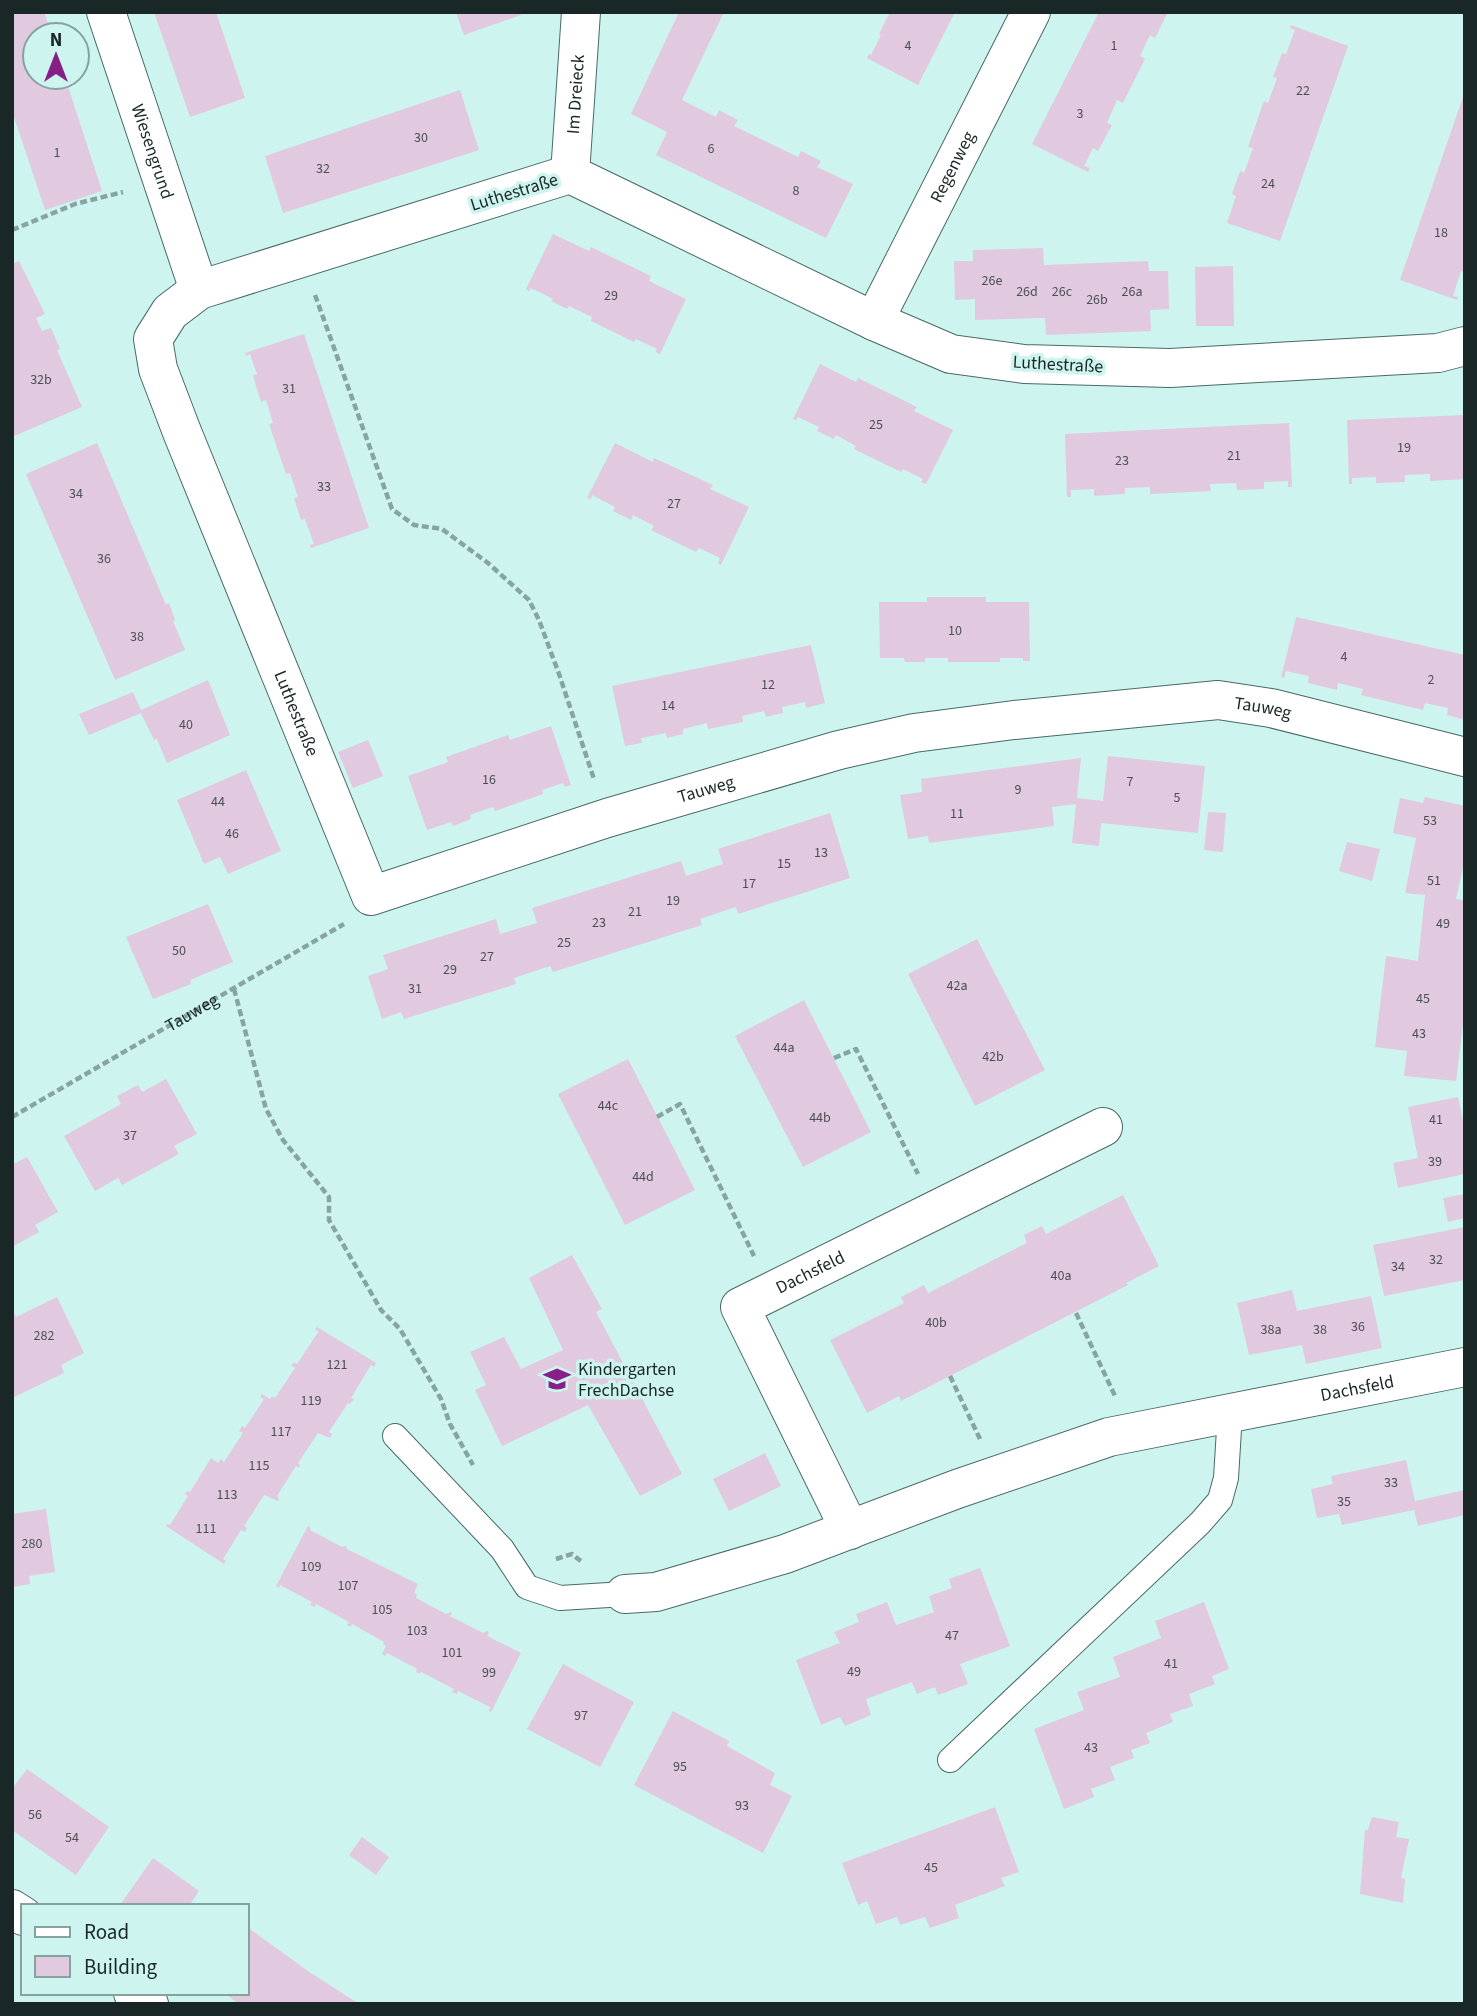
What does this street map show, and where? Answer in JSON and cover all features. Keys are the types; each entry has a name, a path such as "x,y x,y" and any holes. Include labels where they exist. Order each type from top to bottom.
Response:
{"street":[{"name":"Wiesengrund","path":"106,12 200,290"},
{"name":"Im Dreieck","path":"570,174 581,12"},
{"name":"Regenweg","path":"874,321 1031,12"},
{"name":"Luthestraße","path":"371,896 158,369 153,339 170,312 200,290 570,174 874,321 951,354 1024,364 1170,368 1438,353 1465,346"},
{"name":"Tauweg","path":"371,896 607,818 839,751 914,733 1014,720 1218,700 1271,708 1465,757"},
{"name":"Dachsfeld","path":"850,1530 740,1307 1103,1127"},
{"name":"Dachsfeld","path":"625,1594 656,1592 785,1554 997,1475 1132,1431 1465,1367"}],"lane":[{"path":"950,1760 1200,1523 1220,1500 1226,1479 1230,1413"},
{"path":"395,1436 502,1549 527,1587 560,1598 625,1594"}],"path":[{"path":"12,230 75,204 145,186 163,178"},
{"path":"302,258 392,509 414,525 442,529 488,563 529,600 559,674 607,818"},
{"name":"Tauweg","path":"12,1117 340,929 371,896"},
{"path":"234,989 266,1110 284,1140 329,1198 329,1220 381,1310 400,1329 436,1391 450,1424 475,1468"},
{"path":"834,1058 856,1049 935,1210"},
{"path":"657,1117 680,1104 771,1291"},
{"path":"1076,1313 1132,1431"},
{"path":"950,1376 997,1475"},
{"path":"547,1558 555,1559 572,1554 625,1594"}],"building":[{"path":"12,12 44,12 47,21 21,21 21,91 70,91 102,191 45,210 12,111"},
{"path":"154,12 216,12 245,98 190,117"},
{"path":"456,12 521,12 521,15 464,35"},
{"path":"679,12 724,12 682,100 716,117 719,110 738,120 734,126 798,157 801,151 821,161 817,167 853,184 826,238 656,155 667,132 631,114"},
{"path":"890,12 955,12 918,85 867,58 881,35 879,34"},
{"path":"1099,12 1168,12 1155,38 1150,35 1140,56 1145,59 1123,103 1117,100 1107,123 1112,125 1098,151 1093,148 1084,166 1090,168 1088,172 1032,144"},
{"path":"1291,25 1348,46 1280,241 1227,223 1236,196 1232,194 1240,171 1244,173 1253,148 1248,147 1264,101 1268,103 1277,78 1273,77 1295,30 1290,28"},
{"path":"460,90 479,150 283,213 265,156"},
{"path":"1465,91 1465,272 1461,271 1453,296 1458,297 1457,300 1400,280"},
{"path":"553,234 589,251 591,247 651,276 649,281 686,299 660,354 655,352 657,349 636,339 634,342 591,321 592,317 569,306 567,309 531,288 529,291 526,289"},
{"path":"1043,248 1044,265 1148,261 1149,271 1168,271 1169,309 1150,310 1151,331 1046,335 1045,318 975,320 975,299 955,300 954,261 973,261 973,250"},
{"path":"19,261 45,314 36,318 42,331 51,328 60,349 57,350 82,407 12,437 12,264"},
{"path":"1233,266 1234,326 1196,326 1195,267"},
{"path":"304,334 369,528 311,548 310,545 314,544 305,519 301,520 294,498 298,497 290,473 286,474 269,424 273,423 266,400 261,402 253,376 257,374 250,354 246,356 245,353"},
{"path":"820,364 856,382 858,378 917,407 914,411 953,430 926,484 921,482 923,479 903,469 901,472 854,449 856,446 836,435 834,439 817,431 819,427 798,417 793,419"},
{"path":"1465,415 1465,479 1430,481 1430,474 1405,475 1405,482 1376,483 1376,477 1352,478 1352,484 1349,484 1347,420"},
{"path":"1289,423 1292,487 1288,487 1288,481 1264,482 1264,489 1237,490 1236,483 1210,484 1211,491 1150,494 1150,487 1125,488 1125,494 1094,496 1094,489 1071,490 1071,497 1067,497 1065,434"},
{"path":"97,443 166,605 169,603 185,650 115,680 26,474"},
{"path":"615,443 653,462 654,458 713,485 710,489 749,507 721,565 718,563 720,558 699,548 696,552 651,530 654,526 633,515 631,520 613,511 615,507 592,495 591,499 587,498"},
{"path":"927,597 986,597 986,602 1029,602 1030,661 1023,661 1023,658 1000,658 1000,662 948,662 948,658 925,658 925,662 905,662 904,658 880,658 879,602 927,602"},
{"path":"1296,617 1465,655 1465,720 1447,715 1448,708 1425,703 1423,710 1361,695 1363,689 1338,683 1337,690 1308,683 1309,676 1286,671 1284,678 1281,677"},
{"path":"811,645 825,703 806,708 805,702 782,707 783,713 766,717 764,711 742,716 743,722 708,729 707,723 683,729 683,734 667,738 666,733 641,738 642,743 625,746 612,686"},
{"path":"208,680 230,735 167,763 157,739 154,740 141,713 89,735 79,714 133,692 141,710"},
{"path":"551,726 571,785 565,787 563,783 542,790 543,794 495,811 493,807 470,815 471,819 453,826 451,822 427,830 408,776 448,762 446,757 508,735 510,740"},
{"path":"368,740 383,776 353,788 338,752"},
{"path":"1108,756 1205,766 1198,833 1101,823 1099,846 1072,843 1076,804 1052,807 1054,826 929,843 928,836 908,839 900,795 922,792 921,779 1081,758 1077,798 1103,801"},
{"path":"246,770 281,851 228,874 220,857 204,864 177,800"},
{"path":"1425,797 1465,806 1465,868 1463,867 1456,899 1465,900 1465,1008 1456,1081 1404,1076 1407,1051 1375,1047 1386,956 1418,961 1425,895 1405,893 1416,838 1393,833 1400,798 1423,803"},
{"path":"1208,812 1226,813 1223,852 1204,850"},
{"path":"830,813 850,878 738,914 736,907 700,919 702,925 553,972 550,966 514,978 516,984 404,1019 401,1012 382,1019 368,976 388,969 383,955 496,919 500,934 537,923 532,908 681,861 686,876 723,864 718,849"},
{"path":"1347,842 1380,849 1372,881 1339,871"},
{"path":"208,904 233,962 190,980 191,984 153,999 126,937"},
{"path":"977,939 1045,1070 975,1106 908,974"},
{"path":"804,1000 871,1132 803,1167 735,1036"},
{"path":"628,1059 695,1190 625,1225 558,1094"},
{"path":"166,1079 197,1134 174,1146 179,1154 122,1185 118,1178 95,1191 64,1136 121,1104 117,1096 138,1085 142,1092"},
{"path":"1458,1097 1465,1130 1465,1174 1398,1188 1393,1163 1418,1158 1408,1107"},
{"path":"27,1157 58,1212 35,1225 39,1232 12,1247 12,1165"},
{"path":"1465,1194 1465,1218 1448,1222 1443,1198"},
{"path":"1123,1195 1159,1266 1126,1283 1128,1285 901,1401 899,1396 867,1413 830,1340 904,1303 901,1297 924,1285 928,1293 1027,1243 1024,1235 1042,1226 1046,1234"},
{"path":"1465,1227 1465,1280 1384,1296 1373,1245"},
{"name":"Kindergarten FrechDachse","path":"572,1255 602,1309 596,1312 682,1474 640,1496 588,1405 502,1446 475,1390 486,1385 470,1352 504,1337 521,1369 563,1350 529,1278"},
{"path":"1292,1290 1297,1311 1371,1296 1382,1348 1306,1364 1302,1345 1249,1355 1237,1303"},
{"path":"57,1297 84,1353 61,1365 64,1373 12,1398 12,1310 16,1317"},
{"path":"317,1327 376,1363 374,1367 371,1365 351,1398 354,1399 348,1403 329,1432 332,1434 330,1438 318,1433 298,1463 299,1468 296,1466 277,1496 278,1501 264,1495 244,1526 247,1528 245,1532 241,1530 223,1559 226,1561 224,1564 166,1526 170,1525 188,1496 185,1494 190,1492 211,1458 218,1463 221,1459 224,1462 243,1433 239,1431 242,1426 245,1428 264,1399 260,1397 262,1394 270,1399 272,1396 275,1398 295,1368 291,1366 294,1362 297,1364 319,1331 315,1330"},
{"path":"765,1453 781,1486 729,1511 713,1479"},
{"path":"1406,1460 1415,1501 1465,1490 1465,1515 1418,1526 1414,1510 1342,1525 1339,1514 1317,1518 1311,1489 1333,1484 1331,1476"},
{"path":"46,1509 55,1572 29,1576 30,1584 12,1587 12,1514"},
{"path":"308,1526 310,1530 342,1547 346,1546 347,1549 418,1584 414,1593 417,1594 416,1598 446,1614 452,1613 450,1616 483,1633 489,1632 487,1636 521,1653 491,1712 490,1707 458,1691 457,1694 452,1692 454,1689 416,1672 417,1669 387,1653 385,1656 382,1654 386,1646 384,1642 352,1624 351,1627 347,1625 349,1622 316,1604 315,1607 310,1605 312,1602 280,1585 279,1588 276,1586"},
{"path":"980,1568 1010,1646 960,1664 968,1684 938,1695 935,1687 917,1694 912,1682 866,1699 871,1715 845,1726 840,1717 821,1725 796,1660 840,1643 834,1632 859,1622 856,1614 887,1602 896,1625 934,1612 929,1596 952,1588 949,1579"},
{"path":"1204,1602 1229,1669 1212,1676 1215,1684 1189,1694 1193,1706 1170,1714 1173,1722 1146,1733 1150,1743 1131,1750 1134,1758 1110,1767 1115,1780 1091,1789 1094,1797 1064,1809 1034,1729 1084,1710 1077,1692 1120,1677 1113,1657 1161,1638 1155,1621"},
{"path":"563,1664 634,1702 600,1767 527,1729"},
{"path":"673,1711 729,1741 727,1746 775,1773 770,1785 792,1796 763,1853 634,1785"},
{"path":"27,1769 109,1827 76,1875 12,1830 12,1789"},
{"path":"995,1807 1019,1872 1001,1878 1005,1886 955,1905 959,1918 930,1928 925,1917 900,1925 897,1917 876,1924 867,1901 858,1905 842,1863"},
{"path":"1372,1817 1399,1822 1396,1837 1409,1839 1401,1878 1405,1879 1403,1903 1360,1894 1365,1830 1368,1830"},
{"path":"362,1837 389,1857 376,1875 349,1855"},
{"path":"153,1858 199,1891 190,1904 121,1904"},
{"path":"248,1928 359,2004 239,2004 227,1995 248,1995"}],"place":[{"name":"Kindergarten FrechDachse","path":"557,1379"}]}
